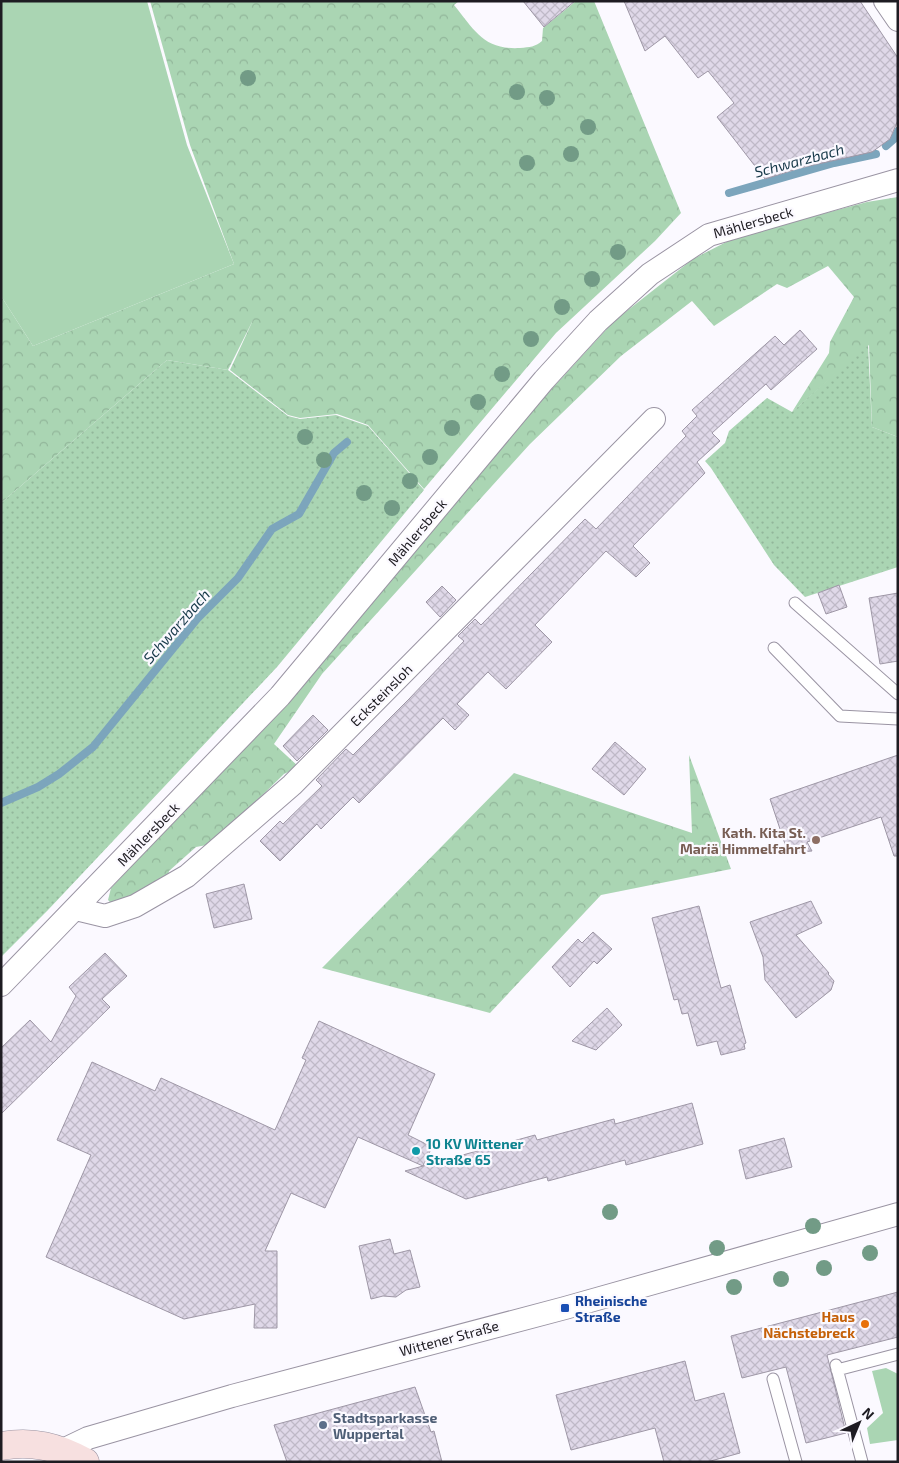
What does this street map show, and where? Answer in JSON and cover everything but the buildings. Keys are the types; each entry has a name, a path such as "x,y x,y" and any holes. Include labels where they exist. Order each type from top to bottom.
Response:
{"main road":[{"name":"Wittener Straße","path":"1,1446 20,1442 45,1445 74,1456"}],"street":[{"path":"886,1 898,20"},
{"name":"Mählersbeck","path":"1,985 280,696 544,380 598,321 650,274 709,235 898,180"},
{"name":"Ecksteinsloh","path":"76,909 105,916 135,906 187,876 292,785 654,419"},
{"name":"Wittener Straße","path":"74,1456 88,1438 232,1396 564,1308 898,1214"}],"lane":[{"path":"795,604 898,694"},
{"path":"774,648 840,716 898,719"},
{"path":"862,1462 836,1367 898,1354"},
{"path":"773,1379 796,1462"}],"green space":[{"path":"1,1 147,1 187,145 234,264 33,346 1,296"},
{"path":"150,1 459,1 454,5 481,37 497,46 520,48 535,46 542,41 543,28 576,1 594,1 681,213 655,241 556,333 424,489 368,425 337,414 300,418 288,415 230,370 254,318 228,370 167,360 1,503 1,296 33,346 234,264 190,145"},
{"path":"898,197 898,437 872,427 869,345 792,412 829,353 830,342 854,297 828,266 787,288 777,284 714,326 692,301 621,356 530,444 322,674 274,744 299,767 284,774 212,844 196,847 169,871 167,883 114,906 108,900 111,888 314,671 526,417 614,321 693,259 736,237 867,202"},
{"path":"868,344 872,427 898,437 898,567 805,597 774,565 705,461 725,443 729,431 767,398 792,412"},
{"path":"167,360 228,370 288,416 300,419 336,415 368,426 424,490 277,667 48,910 1,957 1,503"},
{"path":"689,755 731,869 601,895 490,1013 322,968 514,773 692,833"},
{"path":"886,1368 898,1374 898,1440 870,1444 867,1428 883,1413 872,1371"}],"waterway":[{"name":"Schwarzbach","path":"886,146 894,139 898,131"},
{"name":"Schwarzbach","path":"729,193 834,163 876,154"},
{"name":"Schwarzbach","path":"1,803 38,787 59,774 93,747 197,619 238,578 272,529 299,514 334,453 347,442"}],"place":[{"name":"Kath. Kita St. Mariä Himmelfahrt","path":"816,840"},
{"name":"10 KV Wittener Straße 65","path":"416,1151"},
{"name":"Rheinische Straße","path":"565,1308"},
{"name":"Haus Nächstebreck","path":"865,1324"},
{"name":"Stadtsparkasse Wuppertal","path":"323,1425"}]}
